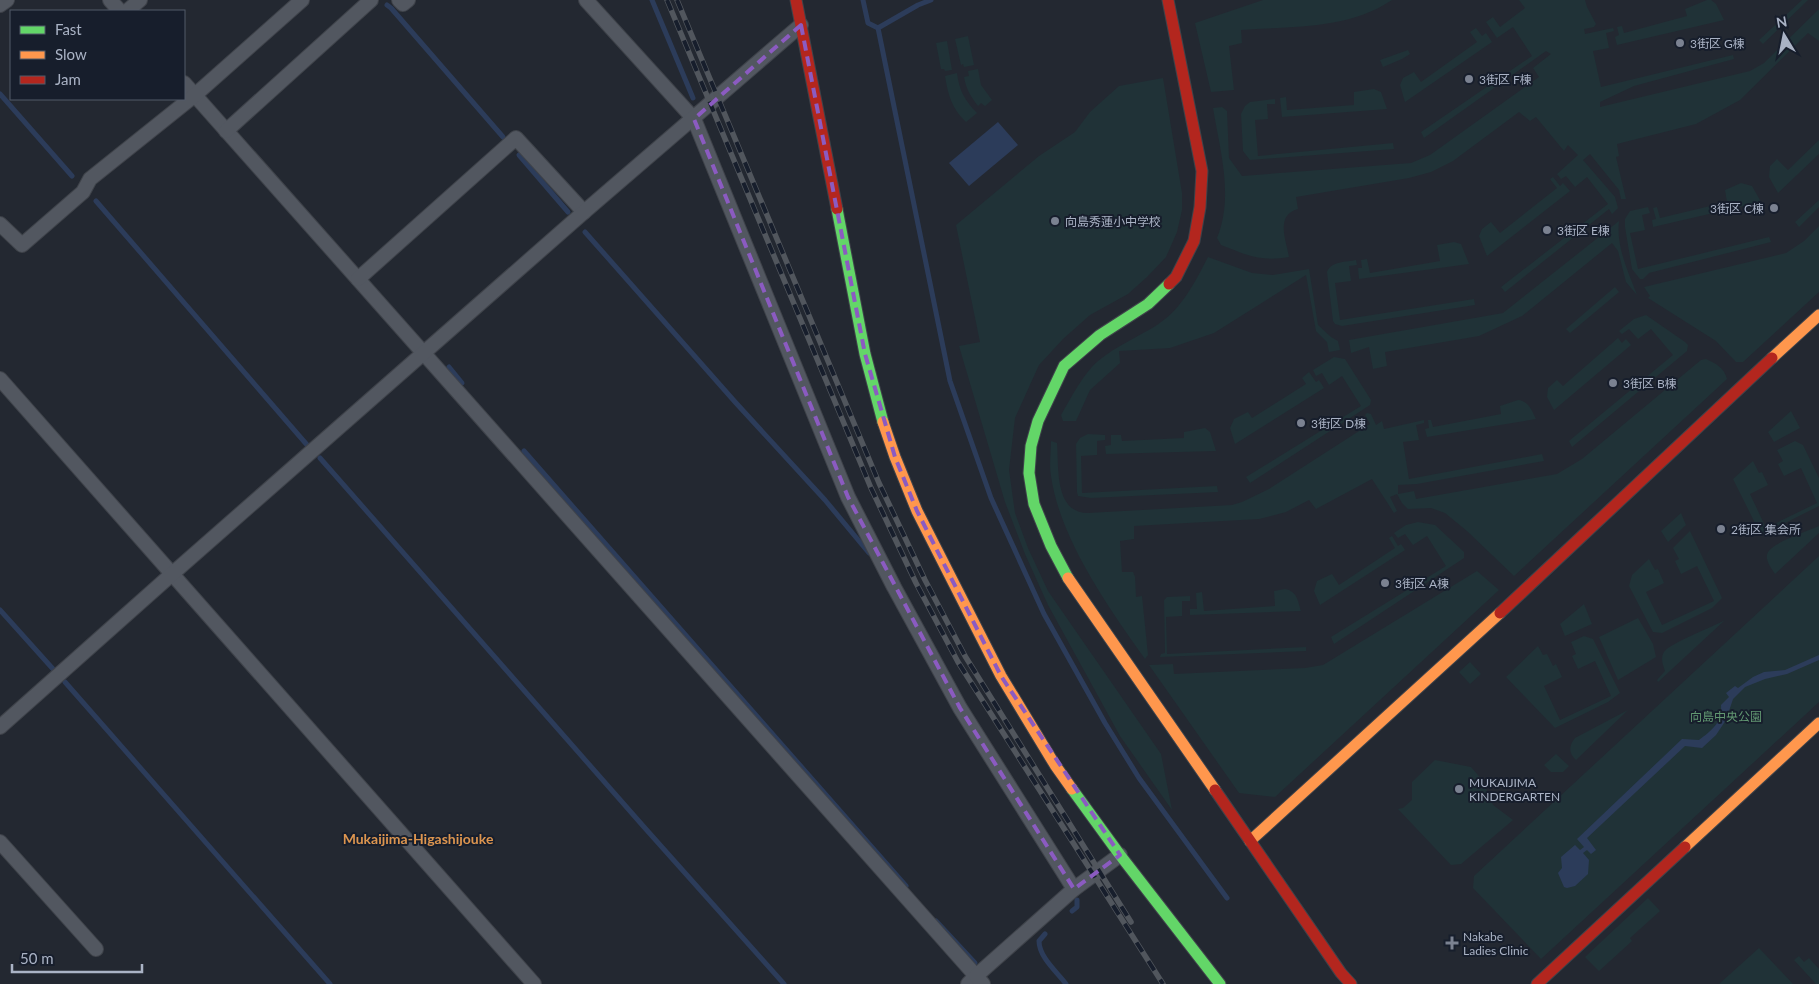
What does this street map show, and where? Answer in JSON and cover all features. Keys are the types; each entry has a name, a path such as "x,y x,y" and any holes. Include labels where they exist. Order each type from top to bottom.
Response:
{"street":[{"path":"0,6 6,0"},
{"path":"110,0 119,10"},
{"path":"128,10 140,0"},
{"path":"0,224 22,245 84,192 90,179 195,95 302,0"},
{"path":"226,131 371,0"},
{"path":"399,0 403,4 408,0"},
{"path":"586,0 694,119 856,513 960,708 1074,889"},
{"path":"796,0 865,354 877,404 895,457 925,527 1001,676 1054,765 1120,855 1220,984"},
{"path":"1168,0 1202,171 1200,207 1194,242 1176,277 1148,304 1100,335 1064,366 1038,421 1031,446 1029,473 1034,504 1051,546 1074,588 1341,973 1351,984"},
{"path":"0,727 584,212 801,25"},
{"path":"185,84 424,353 976,982 1074,889 1120,855"},
{"path":"358,279 516,138 584,212"},
{"path":"1250,841 1518,596 1819,315"},
{"path":"0,379 534,984"},
{"path":"1537,984 1819,723"},
{"path":"0,842 96,950"}],"highlighted area":[{"path":"801,25 865,354 895,457 917,511 1001,676 1120,855 1074,889 960,708 848,497 694,119"}],"green space":[{"path":"1263,0 1392,0 1375,10 1338,22 1300,27 1241,30 1242,43 1229,46 1234,90 1211,92 1195,23"},
{"path":"1519,0 1585,0 1596,24 1594,27 1584,29 1585,34 1613,28 1614,31 1606,33 1609,48 1593,51 1601,87 1733,55 1734,59 1634,86 1600,102 1600,107 1750,71 1764,63 1819,9 1819,41 1808,33 1740,100 1696,124 1617,144 1619,156 1616,157 1626,199 1621,199 1619,190 1590,154 1583,160 1615,197 1618,208 1612,214 1609,209 1505,292 1501,287 1608,204 1587,177 1575,187 1566,176 1561,179 1557,174 1578,155 1568,145 1564,151 1536,117 1530,121 1519,112 1453,161 1431,172 1409,178 1296,197 1298,209 1291,212 1284,222 1284,236 1289,257 1262,258 1246,255 1221,245 1217,238 1225,206 1225,190 1222,157 1213,108 1222,107 1227,111 1229,158 1242,176 1411,163 1430,155 1539,77 1533,68 1551,54 1546,51 1424,138 1421,132 1532,56 1513,27 1497,38 1486,22 1493,17 1500,27 1525,8"},
{"path":"1711,0 1716,4 1724,20 1617,45 1615,37 1619,35 1617,27 1622,26 1624,33 1687,16 1685,9"},
{"path":"1802,0 1808,0 1763,44 1759,40"},
{"path":"1476,28 1482,36 1486,33 1492,42 1405,102 1400,85 1403,78 1414,72 1421,82 1477,42 1470,32"},
{"path":"968,36 974,65 964,67 963,64 961,65 955,39"},
{"path":"947,41 952,70 945,71 941,69 936,43"},
{"path":"1408,50 1410,54 1383,67 1380,60"},
{"path":"978,69 981,85 992,100 985,106 981,103 978,106 975,103 967,89 964,77 969,76 968,71"},
{"path":"957,73 963,95 977,113 966,122 954,107 946,83 945,76"},
{"path":"1163,78 1182,193 1182,210 1177,232 1166,257 1147,277 1128,294 1090,315 1063,339 1039,365 1015,418 1009,470 1015,513 1028,548 1048,591 1161,754 1172,810 1120,736 1048,605 1025,554 1005,502 959,346 980,342 956,225 1039,156 1075,132 1090,112 1119,86"},
{"path":"1374,89 1381,92 1387,109 1282,117 1280,98 1286,97 1287,110 1354,105 1354,92"},
{"path":"1275,99 1275,104 1267,104 1268,119 1255,120 1258,156 1393,143 1394,149 1250,160 1243,151 1241,114 1245,106 1250,102"},
{"path":"1819,140 1819,154 1778,193 1769,177 1770,166 1777,159 1788,170"},
{"path":"1553,177 1560,186 1563,183 1570,191 1487,256 1479,236 1482,229 1491,222 1500,233 1557,188 1550,179"},
{"path":"1741,183 1752,186 1761,202 1653,227 1652,220 1656,219 1653,208 1657,207 1660,218 1727,202 1725,190"},
{"path":"1819,200 1819,207 1799,227 1795,222"},
{"path":"1648,207 1650,213 1642,215 1645,230 1630,233 1638,269 1769,237 1771,242 1649,273 1643,279 1640,279 1632,269 1625,219 1630,211"},
{"path":"1619,221 1621,250 1637,295 1626,282 1618,251 1612,243 1522,316 1479,336 1385,352 1387,366 1373,369 1369,347 1351,353 1349,340 1503,313"},
{"path":"1819,226 1819,292 1743,362 1736,362 1716,341 1648,298 1650,296 1644,287 1786,253 1804,241"},
{"path":"1454,242 1461,244 1469,264 1359,279 1358,268 1362,268 1361,260 1367,259 1370,273 1440,261 1437,245"},
{"path":"1208,257 1252,273 1273,275 1309,269 1318,325 1338,341 1340,350 1329,352 1327,342 1316,331 1306,275 1214,333 1170,348 1119,351 1120,363 1090,390 1076,421 1063,421 1061,415 1078,386 1093,366 1112,351 1166,319 1181,303"},
{"path":"1356,260 1357,265 1349,266 1351,281 1335,283 1340,320 1474,299 1475,305 1342,326 1335,324 1333,321 1327,272 1335,264"},
{"path":"1615,287 1619,292 1570,333 1566,329"},
{"path":"1646,315 1685,342 1688,345 1687,351 1572,447 1569,441 1673,355 1651,329 1638,339 1629,329 1622,334 1619,331 1634,319"},
{"path":"1618,338 1622,343 1626,339 1631,345 1554,410 1547,397 1548,388 1557,380 1563,386"},
{"path":"1334,357 1345,359 1371,400 1370,405 1250,483 1246,477 1361,406 1342,376 1329,385 1322,373 1316,376 1313,370"},
{"path":"1706,359 1722,369 1727,379 1514,576 1467,531 1445,513 1431,508 1408,509 1397,494 1390,497 1397,511 1394,513 1372,479 1316,509 1309,500 1286,512 1259,519 1134,526 1134,539 1120,541 1122,572 1133,572 1136,597 1142,596 1148,655 1145,659 1101,595 1075,548 1056,500 1051,476 1051,441 1057,443 1060,487 1069,505 1077,511 1088,513 1232,505 1269,489 1370,424 1365,415 1367,413 1371,414 1376,425 1382,421 1384,429 1424,420 1424,423 1416,425 1419,440 1403,442 1409,479 1542,454 1544,461 1417,484 1398,485 1398,494 1414,491 1416,499 1557,474 1582,459 1701,360"},
{"path":"1309,372 1316,382 1319,380 1324,388 1235,444 1230,428 1234,419 1248,412 1252,418 1306,384 1302,378"},
{"path":"1518,400 1527,404 1536,419 1427,437 1425,429 1429,428 1428,420 1431,420 1433,427 1501,414 1500,406"},
{"path":"1791,411 1800,428 1774,442 1768,432"},
{"path":"1205,428 1210,432 1216,451 1106,454 1105,446 1111,445 1111,435 1121,435 1122,441 1184,438 1184,432"},
{"path":"1088,434 1105,435 1105,440 1097,441 1097,455 1081,456 1082,493 1217,486 1218,492 1091,498 1078,496 1076,444 1080,438"},
{"path":"1795,441 1803,445 1819,478 1819,506 1761,535 1733,479 1753,461 1759,473 1762,472 1768,485 1750,494 1766,528 1817,503 1801,468 1784,476 1778,464 1783,461 1777,450"},
{"path":"1681,513 1686,525 1668,542 1661,531"},
{"path":"1418,522 1435,525 1464,552 1464,558 1334,644 1331,637 1446,566 1427,536 1413,545 1405,534 1398,538 1394,533 1406,525"},
{"path":"1819,526 1819,533 1775,574 1767,558 1771,548"},
{"path":"1690,531 1722,598 1712,608 1662,633 1653,632 1629,586 1632,575 1649,559 1655,570 1658,569 1664,583 1646,592 1662,625 1714,601 1697,566 1681,574 1675,561 1679,559 1673,548"},
{"path":"1392,536 1398,546 1401,544 1405,550 1320,605 1314,591 1317,581 1332,574 1339,585 1395,548 1389,538"},
{"name":"向島中央公園","path":"1819,556 1819,702 1541,959 1473,888 1474,876"},
{"path":"1477,571 1499,590 1275,797 1239,793 1149,665 1173,664 1174,674 1305,668 1323,665"},
{"path":"1285,589 1295,594 1301,611 1190,615 1190,609 1197,609 1196,593 1202,592 1204,611 1275,606 1274,591"},
{"path":"1190,596 1190,601 1182,601 1182,616 1166,617 1167,654 1306,647 1306,651 1160,657 1161,654 1165,653 1164,600 1167,597"},
{"path":"1584,604 1592,624 1565,636 1560,624"},
{"path":"1638,618 1653,644 1656,657 1618,680 1599,637"},
{"path":"1725,620 1658,682 1657,680 1665,671 1662,657 1668,648"},
{"path":"1584,636 1593,639 1620,693 1608,702 1555,728 1506,677 1538,646 1543,655 1547,654 1553,666 1556,664 1562,677 1544,686 1560,720 1611,696 1595,661 1578,669 1572,656 1576,654 1571,642"},
{"path":"1470,662 1481,674 1470,684 1459,672"},
{"path":"1628,710 1576,760 1573,757 1570,749 1575,738"},
{"path":"1556,754 1569,766 1563,772 1551,772 1544,765"},
{"path":"1435,760 1471,767 1483,781 1493,805 1513,820 1461,864 1451,865 1398,809 1403,808 1412,800 1412,782"},
{"path":"1648,898 1660,911 1630,938 1632,941 1599,971 1585,957"},
{"path":"1759,948 1793,984 1719,984"},
{"path":"1799,956 1804,962 1809,958 1819,969 1819,984 1816,984 1794,960"}],"water":[{"path":"998,122 1018,145 969,186 949,163"},
{"path":"1819,655 1819,660 1787,674 1765,679 1745,687 1733,699 1726,720 1716,735 1702,748 1685,746 1587,838 1596,850 1591,854 1587,850 1583,853 1589,860 1588,874 1575,886 1564,887 1558,873 1562,868 1561,857 1575,845 1580,850 1584,847 1577,839 1682,739 1699,740 1712,729 1720,717 1721,705 1729,697 1726,693 1735,686 1738,688 1753,677 1764,672 1785,670"}],"waterway":[{"path":"652,0 693,98"},
{"path":"863,0 868,23 878,28"},
{"path":"931,0 918,5 878,28 950,381 991,498 1044,614 1105,723 1139,778 1227,898"},
{"path":"387,5 503,137"},
{"path":"0,94 72,176"},
{"path":"519,155 568,212"},
{"path":"96,201 308,446"},
{"path":"585,232 736,403 825,500 869,553"},
{"path":"449,367 462,383"},
{"path":"524,451 906,886"},
{"path":"320,458 784,984"},
{"path":"0,610 53,669"},
{"path":"65,682 330,984"},
{"path":"1072,911 1077,907 1077,900"},
{"path":"936,921 975,963"},
{"path":"1045,934 1039,941 1042,953 1066,984"}],"railway":[{"path":"667,0 871,488 916,583 958,662 1163,984"},
{"path":"677,0 879,483 925,580 965,656 1131,922"}],"traffic: fast":[{"path":"837,209 865,354 883,422"},
{"path":"1068,578 1051,546 1034,504 1029,473 1031,446 1038,421 1064,366 1100,335 1148,304 1169,284"},
{"path":"1072,789 1120,855 1220,984"}],"traffic: slow":[{"path":"1772,358 1819,315"},
{"path":"883,422 917,511 1001,676 1055,765 1072,789"},
{"path":"1068,578 1215,790"},
{"path":"1250,841 1500,613"},
{"path":"1685,847 1819,723"}],"traffic: jam":[{"path":"796,0 837,209"},
{"path":"1168,0 1202,171 1200,207 1194,241 1176,277 1169,284"},
{"path":"1500,613 1772,358"},
{"path":"1215,790 1341,973 1351,984"},
{"path":"1537,984 1685,847"}],"place":[{"name":"3街区 G棟","path":"1680,43"},
{"name":"3街区 F棟","path":"1469,79"},
{"name":"3街区 C棟","path":"1774,208"},
{"name":"向島秀蓮小中学校","path":"1055,221"},
{"name":"3街区 E棟","path":"1547,230"},
{"name":"3街区 B棟","path":"1613,383"},
{"name":"3街区 D棟","path":"1301,423"},
{"name":"2街区 集会所","path":"1721,529"},
{"name":"3街区 A棟","path":"1385,583"},
{"name":"MUKAIJIMA KINDERGARTEN","path":"1459,789"},
{"name":"Nakabe Ladies Clinic","path":"1452,943"}],"district":[{"name":"Mukaijima-Higashijouke","path":"418,838"}]}
